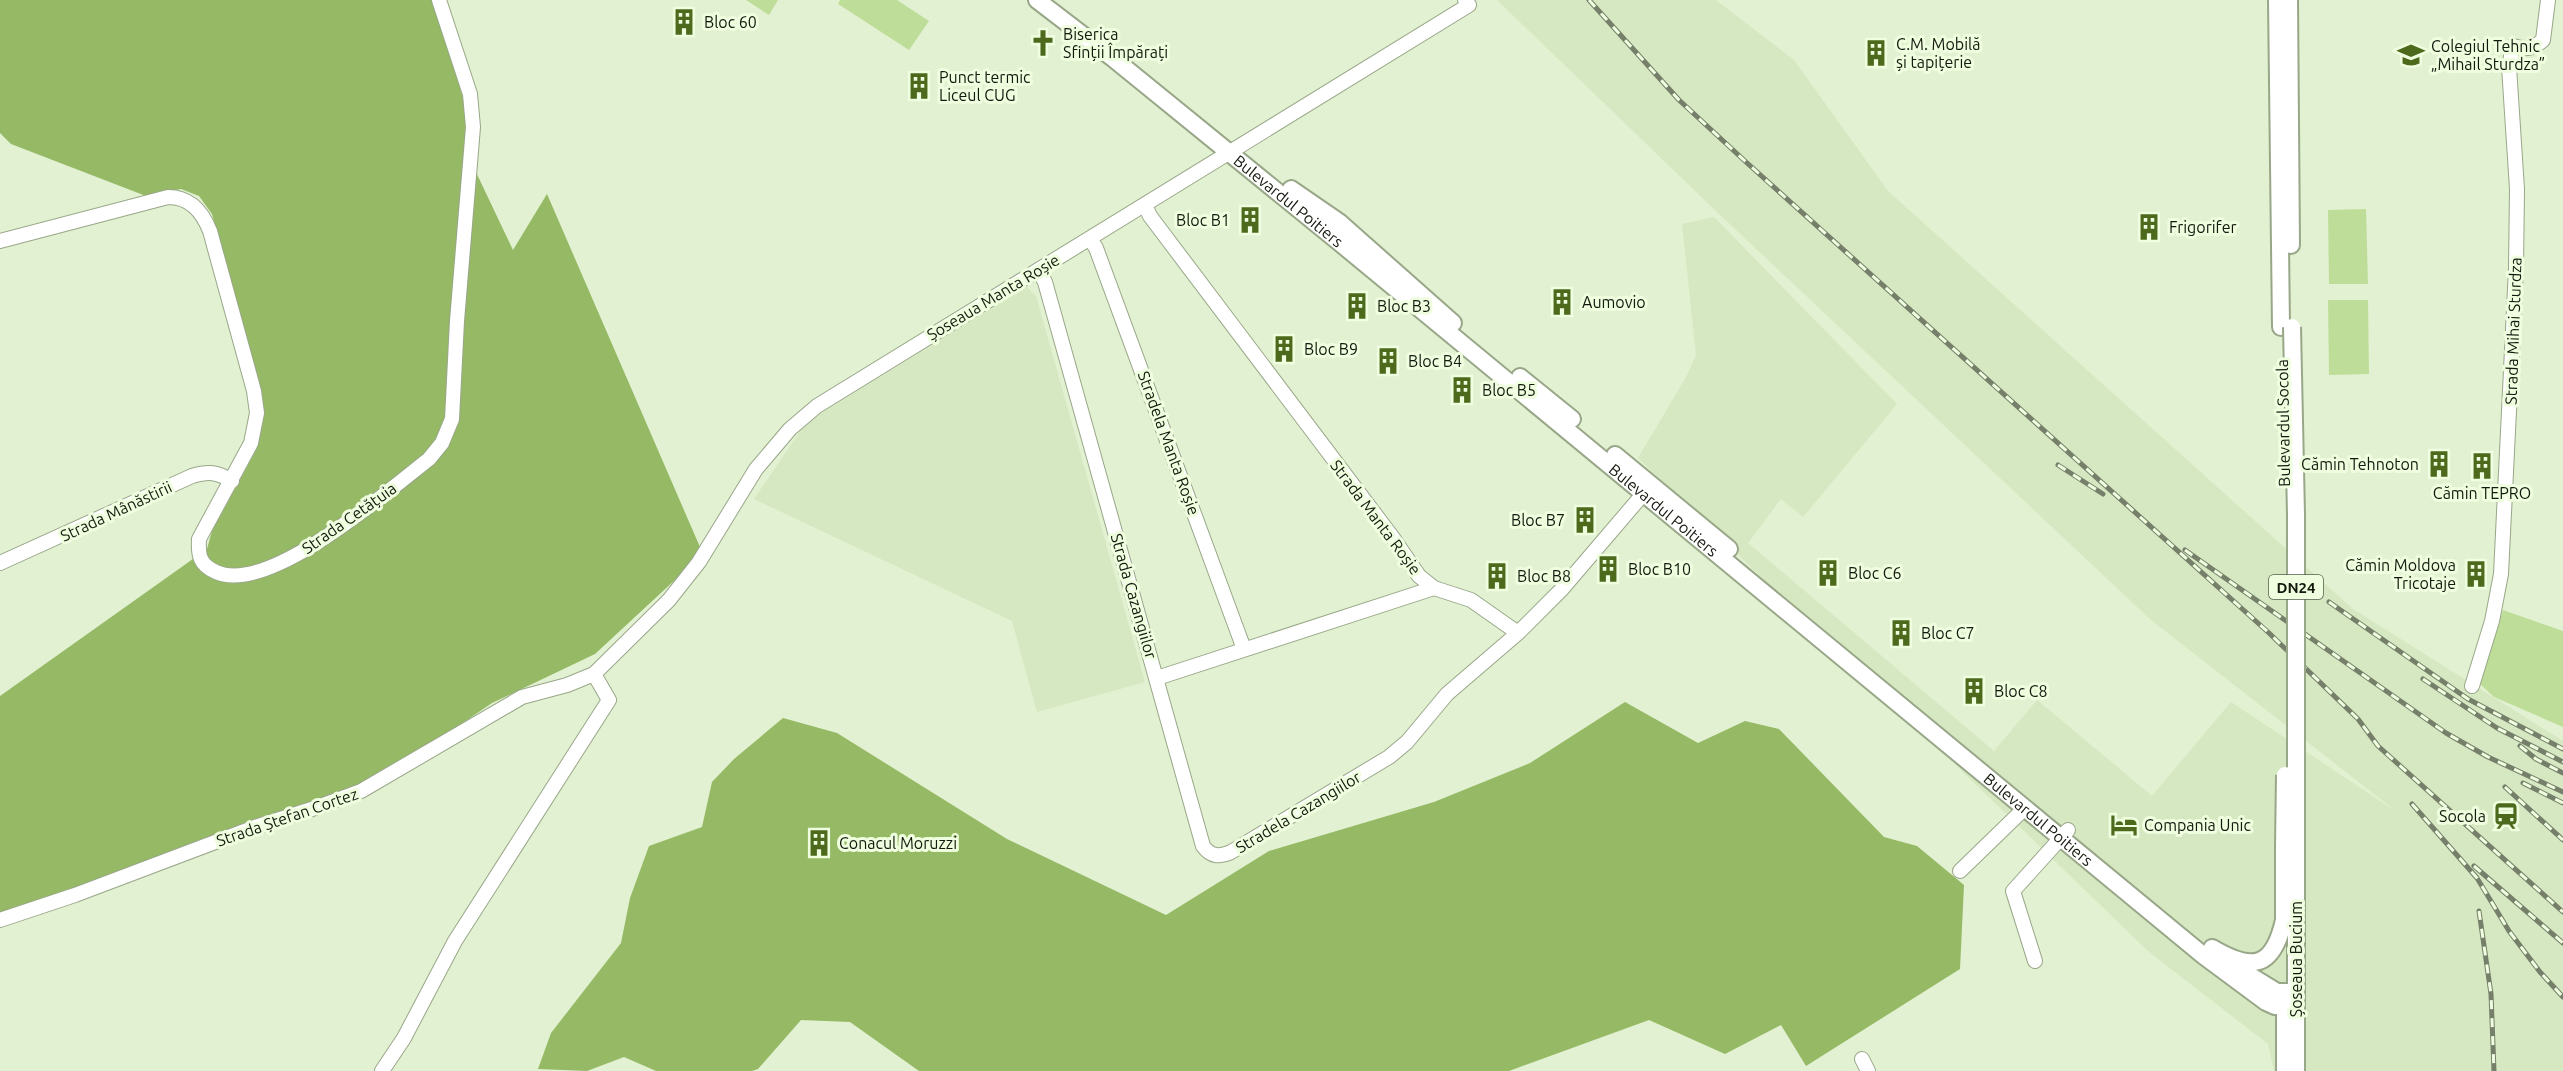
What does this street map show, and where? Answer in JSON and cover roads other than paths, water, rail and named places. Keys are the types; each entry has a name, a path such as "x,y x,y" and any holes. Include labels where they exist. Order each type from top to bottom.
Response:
{"main road":[{"name":"Bulevardul Poitiers","path":"1037,0 1233,150"},
{"name":"Bulevardul Poitiers","path":"1057,0 1233,150 2208,952 2290,999"},
{"name":"Bulevardul Socola","path":"2277,0 2286,327"},
{"name":"Bulevardul Socola","path":"2289,0 2286,515 2290,847"},
{"name":"Bulevardul Poitiers","path":"1647,489 2025,808 2065,835"},
{"name":"Șoseaua Bucium","path":"2290,847 2284,920 2296,1071"},
{"name":"Șoseaua Bucium","path":"2285,1071 2290,999 2290,847"},
{"path":"2208,952 2250,963 2261,960 2272,953 2280,938 2284,920"},
{"path":"2208,952 2216,970 2268,1013 2285,1049"}],"street":[{"name":"Strada Cetățuia","path":"0,240 168,197 179,197 199,210 210,231 254,391 257,413 251,443 199,539 198,554 205,567 220,574 239,575 260,571 306,549 362,511 429,459 442,443 452,419 459,286 473,127 470,94 439,0"},
{"name":"Strada Mihai Sturdza","path":"2472,686 2492,621 2501,574 2516,268 2517,189 2509,67 2513,46 2523,49 2534,48 2543,40 2548,0"},
{"name":"Șoseaua Manta Roșie","path":"594,674 669,600 699,562 756,469 790,429 817,406 1145,205 1467,3"},
{"name":"Strada Manta Roșie","path":"1145,205 1150,216 1393,538 1419,576 1434,588 1471,600 1518,633"},
{"name":"Stradela Manta Roșie","path":"1090,239 1096,248 1244,649"},
{"name":"Strada Cazangiilor","path":"1038,270 1045,282 1157,678 1434,588"},
{"name":"Strada Mânăstirii","path":"0,563 192,476 208,471 219,473 232,481"},
{"path":"1518,633 1562,589 1647,489"},
{"name":"Stradela Cazangiilor","path":"1157,678 1203,846 1214,855 1222,856 1331,794 1389,757 1428,720 1447,694 1518,633"},
{"path":"382,1071 404,1038 455,942 609,700 594,674"},
{"name":"Strada Ștefan Cortez","path":"0,920 75,895 255,826 362,791 522,696 567,685 594,674"},
{"path":"1960,871 2025,808"},
{"path":"2035,961 2013,891 2065,835"}],"railway":[{"path":"1589,0 1679,100 2269,633 2358,719 2378,746 2563,912"},
{"path":"2058,465 2103,494"},
{"path":"2185,550 2446,733 2488,757 2563,792"},
{"path":"2329,602 2468,699 2563,749"},
{"path":"2423,679 2497,728 2563,762"},
{"path":"2520,746 2536,759 2563,773"},
{"path":"2523,783 2563,803"},
{"path":"2505,787 2563,840"},
{"path":"2412,804 2477,878 2509,931 2540,972 2563,997"},
{"path":"2474,866 2563,943"},
{"path":"2479,911 2491,994 2494,1071"}],"place":[{"name":"Bloc 60","path":"684,22"},
{"name":"Biserica Sfinții Împărați","path":"1043,43"},
{"name":"C.M. Mobilă și tapițerie","path":"1876,53"},
{"name":"Colegiul Tehnic „Mihail Sturdza”","path":"2411,55"},
{"name":"Punct termic Liceul CUG","path":"919,86"},
{"name":"Bloc B1","path":"1250,220"},
{"name":"Frigorifer","path":"2149,227"},
{"name":"Aumovio","path":"1562,302"},
{"name":"Bloc B3","path":"1357,306"},
{"name":"Bloc B9","path":"1284,349"},
{"name":"Bloc B4","path":"1388,361"},
{"name":"Bloc B5","path":"1462,390"},
{"name":"Cămin Tehnoton","path":"2439,464"},
{"name":"Cămin TEPRO","path":"2482,466"},
{"name":"Bloc B7","path":"1585,520"},
{"name":"Bloc B10","path":"1608,569"},
{"name":"Bloc C6","path":"1828,573"},
{"name":"Cămin Moldova Tricotaje","path":"2476,574"},
{"name":"Bloc B8","path":"1497,576"},
{"name":"Bloc C7","path":"1901,633"},
{"name":"Bloc C8","path":"1974,691"},
{"name":"Socola","path":"2506,816"},
{"name":"Compania Unic","path":"2124,825"},
{"name":"Conacul Moruzzi","path":"819,843"}]}
